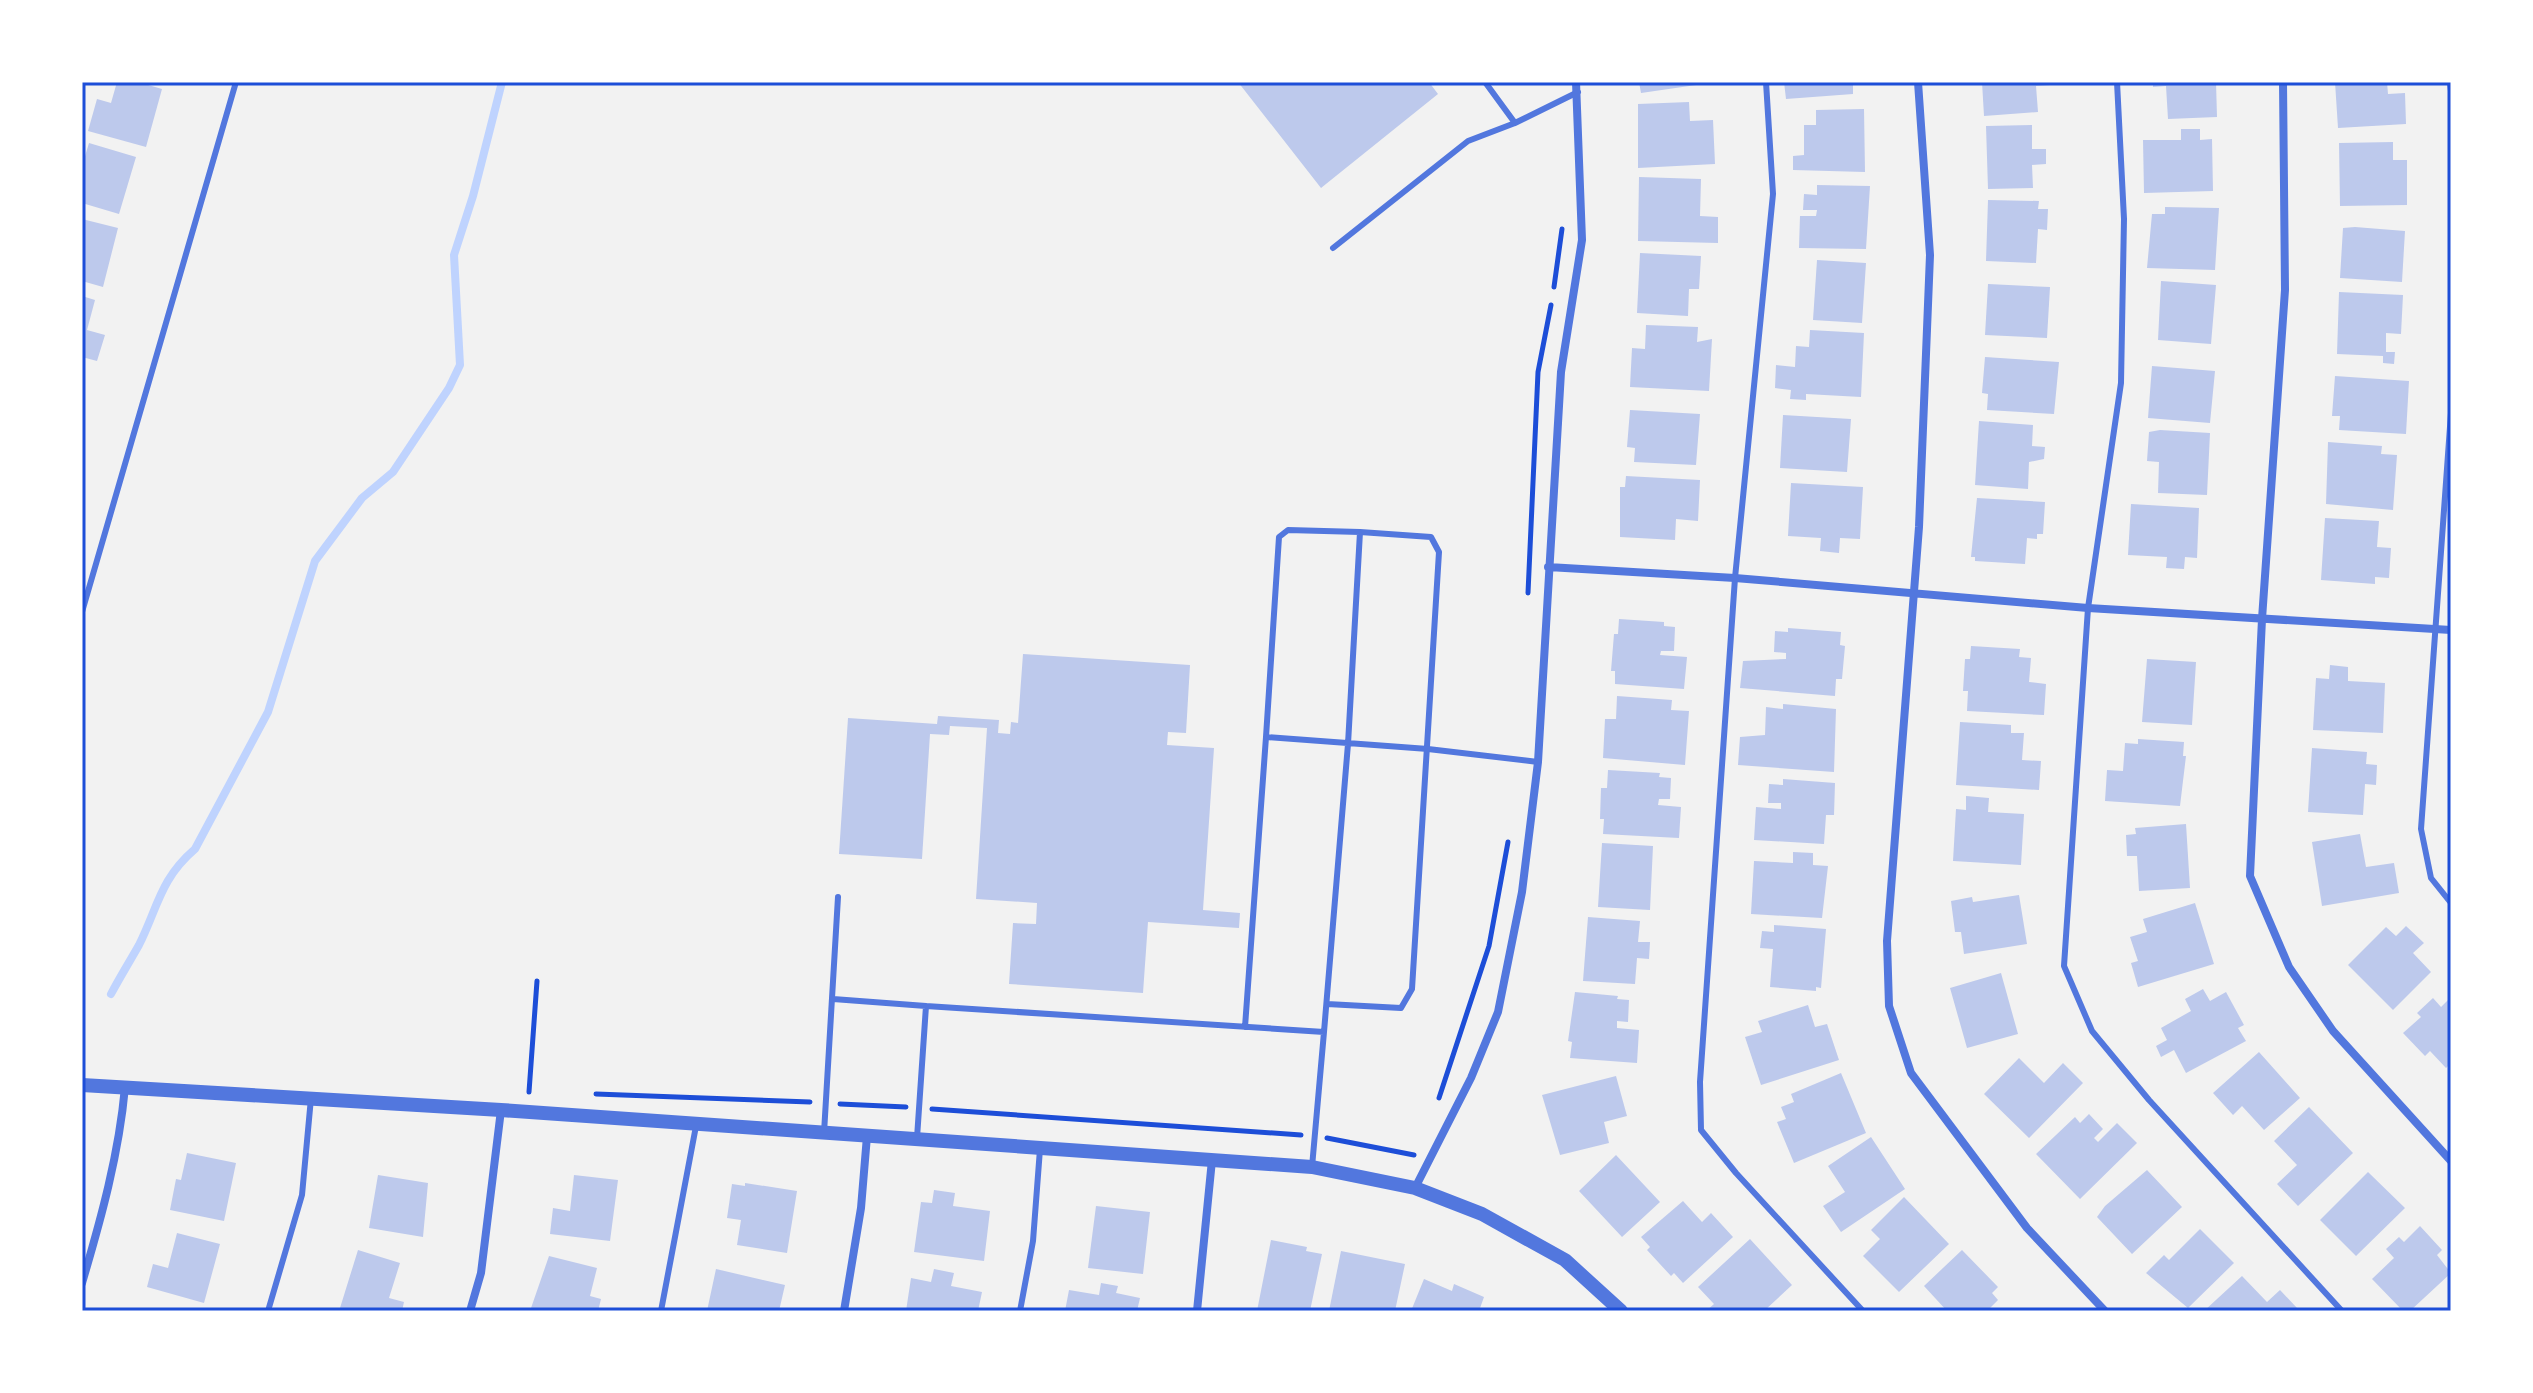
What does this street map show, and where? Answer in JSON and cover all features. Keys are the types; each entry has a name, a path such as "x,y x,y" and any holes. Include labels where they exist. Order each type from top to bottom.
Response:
{"street":[{"path":"1918,82 1930,255 1913,592 1894,884 1887,941 1889,1006 1911,1073 2027,1228 2105,1311"},
{"path":"2283,82 2285,290 2262,619 2250,876 2289,967 2333,1031 2451,1161"},
{"path":"1415,1188 1471,1078 1498,1012 1522,892 1538,762 1561,372 1582,240 1577,87"},
{"path":"1548,567 1735,578 2088,608 2451,630"},
{"path":"82,1085 696,1123 1312,1167 1415,1188 1482,1214 1565,1260 1621,1311"},
{"path":"82,1283 102,1214 121,1125 125,1087"},
{"path":"470,1311 481,1273 501,1110"},
{"path":"844,1311 861,1208 867,1136"},
{"path":"1197,1311 1212,1160"}],"lane":[{"path":"82,612 236,82"},
{"path":"1485,82 1515,123"},
{"path":"1766,82 1773,194 1735,578 1700,1082 1701,1130 1863,1311"},
{"path":"2117,82 2124,219 2121,383 2088,608 2064,966 2092,1031 2149,1100 2342,1311"},
{"path":"2450,82 2451,91"},
{"path":"1333,248 1468,141 1515,123 1577,87"},
{"path":"2451,413 2421,829 2431,878 2451,903"},
{"path":"1245,1027 1279,537 1288,530 1431,537 1439,552 1412,989 1401,1008 1327,1004"},
{"path":"1312,1167 1348,744 1360,532"},
{"path":"1266,737 1428,749 1538,762"},
{"path":"824,1133 838,897"},
{"path":"833,999 1324,1032"},
{"path":"917,1139 926,1006"},
{"path":"268,1311 302,1195 311,1098"},
{"path":"661,1311 696,1123"},
{"path":"1020,1311 1033,1241 1040,1149"}],"path":[{"path":"1527,605 1538,372 1563,225"},
{"path":"1437,1103 1489,946 1509,832"},
{"path":"514,1091 533,1093 537,981"},
{"path":"582,1094 920,1108 1315,1136 1414,1156 1420,1143"}],"building":[{"path":"117,82 138,82 162,89 146,147 88,131 97,99 111,103"},
{"path":"1238,82 1429,82 1438,94 1321,188"},
{"path":"1639,82 1703,82 1703,84 1641,93"},
{"path":"1784,82 1853,82 1853,94 1786,99"},
{"path":"1982,82 2050,82 2050,85 2036,86 2038,112 1984,116"},
{"path":"2153,82 2216,82 2217,117 2168,119 2166,86 2153,87"},
{"path":"2335,82 2387,82 2388,94 2405,93 2406,124 2338,128"},
{"path":"1689,102 1690,121 1713,120 1715,164 1638,168 1638,104"},
{"path":"1864,109 1865,172 1793,170 1793,156 1804,155 1804,125 1816,125 1816,110"},
{"path":"2032,125 2032,149 2046,149 2046,164 2032,165 2033,188 1988,189 1986,126"},
{"path":"2181,129 2200,129 2200,140 2212,139 2213,191 2144,193 2143,140 2181,140"},
{"path":"2393,142 2393,160 2407,160 2407,205 2340,206 2339,143"},
{"path":"89,143 136,157 119,214 82,203 82,166"},
{"path":"1639,177 1701,179 1700,216 1718,217 1718,243 1638,241"},
{"path":"1817,185 1870,186 1866,249 1799,248 1800,216 1816,216 1817,210 1803,210 1804,194 1817,195"},
{"path":"1988,200 2039,201 2038,209 2048,209 2047,230 2038,229 2036,263 1986,261"},
{"path":"2165,207 2219,208 2215,270 2147,268 2152,214 2165,214"},
{"path":"82,219 118,228 103,287 82,281"},
{"path":"2343,228 2405,231 2402,282 2340,278"},
{"path":"1640,253 1701,256 1699,289 1689,289 1688,316 1637,313"},
{"path":"1817,260 1866,263 1862,323 1813,320"},
{"path":"2161,281 2216,285 2211,344 2158,340"},
{"path":"1988,284 2050,287 2047,338 1985,335"},
{"path":"2339,292 2403,295 2401,334 2386,333 2386,352 2395,352 2394,364 2383,363 2383,356 2337,354"},
{"path":"82,296 95,300 87,330 105,335 97,361 82,357"},
{"path":"1646,325 1698,327 1697,342 1712,339 1709,391 1630,387 1632,348 1645,349"},
{"path":"1810,330 1864,333 1861,397 1806,394 1806,400 1790,399 1791,390 1775,388 1776,365 1795,367 1796,346 1809,347"},
{"path":"1985,357 2059,362 2054,414 1987,410 1988,394 1982,393"},
{"path":"2152,366 2215,371 2210,423 2148,418"},
{"path":"2335,376 2409,381 2406,434 2339,430 2340,416 2332,416"},
{"path":"1630,410 1700,414 1696,465 1634,462 1635,448 1627,447"},
{"path":"1783,415 1851,419 1847,472 1780,468"},
{"path":"1979,421 2033,425 2032,446 2045,447 2044,459 2029,462 2028,489 1975,485"},
{"path":"2149,432 2210,433 2207,495 2158,493 2159,462 2147,461"},
{"path":"2328,442 2382,446 2381,454 2397,455 2393,510 2326,504"},
{"path":"1626,476 1700,480 1698,521 1676,519 1675,540 1620,537 1620,487 1625,487"},
{"path":"1791,483 1863,487 1860,539 1840,538 1839,553 1820,551 1821,538 1788,536"},
{"path":"1977,498 2045,502 2043,534 2037,534 2037,539 2027,538 2025,564 1975,561 1975,557 1971,557"},
{"path":"2131,504 2199,508 2197,558 2185,557 2184,569 2166,568 2167,557 2128,555"},
{"path":"2325,518 2379,521 2377,547 2391,548 2389,578 2375,577 2375,584 2321,580"},
{"path":"1619,619 1664,622 1664,626 1675,627 1674,651 1661,651 1660,655 1687,657 1684,689 1615,684 1615,671 1611,671 1614,634 1618,634"},
{"path":"1788,628 1841,632 1840,645 1845,646 1842,679 1836,679 1835,696 1740,688 1743,661 1786,659 1786,653 1774,652 1775,631 1788,632"},
{"path":"1971,646 2020,649 2019,657 2031,658 2029,682 2046,684 2044,715 1967,711 1968,691 1963,691 1965,659 1970,659"},
{"path":"1023,654 1190,665 1186,733 1168,732 1167,745 1214,748 1203,910 1240,913 1239,928 1148,922 1143,993 1009,984 1013,923 1036,924 1037,903 976,899 987,728 950,726 949,735 930,734 922,859 839,854 848,718 937,724 938,716 999,720 998,733 1010,734 1011,722 1018,723"},
{"path":"2147,659 2196,662 2192,725 2142,722"},
{"path":"2330,665 2348,667 2348,681 2385,683 2383,733 2313,730 2316,678 2329,679"},
{"path":"1617,696 1672,700 1671,710 1689,711 1685,765 1603,758 1605,719 1616,719"},
{"path":"1783,704 1836,709 1834,772 1738,765 1740,737 1765,735 1766,707 1783,709"},
{"path":"1960,722 2011,725 2011,733 2024,733 2022,760 2041,761 2039,790 1956,785"},
{"path":"2138,739 2184,742 2183,756 2186,756 2180,806 2105,801 2107,770 2123,771 2125,743 2138,744"},
{"path":"2312,748 2367,752 2366,764 2377,765 2376,785 2365,784 2363,815 2308,812"},
{"path":"1608,770 1660,773 1659,777 1671,778 1670,799 1659,799 1658,805 1681,807 1679,838 1603,834 1601,788 1607,788"},
{"path":"1783,779 1835,783 1834,815 1826,815 1824,844 1754,840 1756,807 1781,809 1781,803 1768,803 1769,784 1783,785"},
{"path":"1966,796 1989,798 1988,812 2024,814 2021,865 1953,861 1956,809 1966,810"},
{"path":"2186,824 2190,888 2139,891 2137,856 2127,856 2126,835 2136,834 2135,828"},
{"path":"2360,834 2366,867 2394,863 2399,893 2322,906 2312,842"},
{"path":"1602,843 1653,846 1650,910 1598,907"},
{"path":"1793,852 1813,853 1813,865 1828,866 1822,918 1751,914 1754,861 1793,863"},
{"path":"2019,895 2027,944 1964,954 1961,932 1955,932 1951,901 1972,897 1973,902"},
{"path":"2195,903 2214,964 2138,987 2131,963 2138,961 2130,937 2147,932 2143,919"},
{"path":"1588,917 1640,921 1638,942 1650,942 1649,959 1637,958 1635,984 1583,981"},
{"path":"1774,925 1826,929 1821,988 1816,987 1816,991 1770,987 1773,949 1760,948 1762,931 1774,932"},
{"path":"2406,926 2424,943 2413,953 2431,972 2393,1010 2348,965 2386,927 2396,936"},
{"path":"2001,973 2018,1034 1967,1048 1950,988"},
{"path":"2203,989 2210,1001 2226,992 2244,1025 2238,1028 2246,1041 2186,1073 2174,1050 2161,1057 2156,1046 2167,1040 2161,1028 2191,1011 2185,999"},
{"path":"1575,992 1629,1000 1628,1022 1617,1021 1617,1028 1639,1030 1637,1063 1570,1058 1572,1042 1568,1041"},
{"path":"2451,997 2451,1063 2446,1068 2430,1051 2425,1056 2403,1033 2421,1017 2417,1013 2433,998 2441,1007"},
{"path":"1808,1005 1815,1027 1827,1024 1839,1060 1761,1085 1745,1037 1762,1032 1758,1021"},
{"path":"2259,1052 2300,1098 2264,1130 2242,1106 2233,1115 2213,1093"},
{"path":"2019,1058 2044,1083 2063,1063 2083,1083 2029,1138 1984,1094"},
{"path":"1841,1073 1866,1133 1794,1163 1777,1122 1786,1119 1781,1107 1794,1102 1791,1094"},
{"path":"1616,1076 1627,1116 1604,1122 1609,1143 1560,1155 1542,1095"},
{"path":"2309,1107 2353,1153 2298,1206 2277,1184 2297,1165 2274,1141"},
{"path":"2089,1114 2103,1129 2094,1138 2098,1142 2117,1123 2137,1143 2080,1199 2036,1154 2075,1117 2080,1123"},
{"path":"1871,1137 1905,1189 1841,1232 1823,1206 1845,1192 1828,1166"},
{"path":"187,1153 236,1163 224,1221 170,1210 176,1179 181,1180"},
{"path":"1616,1155 1660,1202 1622,1237 1579,1191"},
{"path":"2147,1170 2182,1207 2132,1254 2097,1217 2105,1206"},
{"path":"2368,1172 2405,1208 2356,1256 2320,1220"},
{"path":"378,1175 428,1183 423,1237 369,1228"},
{"path":"574,1175 618,1180 610,1241 550,1234 553,1208 570,1211"},
{"path":"745,1183 797,1191 787,1253 737,1245 741,1220 727,1218 732,1184 745,1186"},
{"path":"934,1190 955,1193 953,1206 990,1211 984,1261 914,1252 921,1202 932,1203"},
{"path":"1904,1197 1949,1244 1899,1292 1863,1256 1880,1239 1871,1230"},
{"path":"1683,1201 1702,1222 1711,1213 1733,1237 1683,1283 1674,1273 1671,1276 1647,1250 1650,1247 1641,1237"},
{"path":"1096,1206 1150,1212 1143,1274 1088,1268"},
{"path":"2420,1226 2442,1250 2437,1255 2451,1273 2410,1311 2403,1311 2372,1279 2394,1258 2386,1249 2399,1237 2404,1242"},
{"path":"2200,1229 2234,1263 2188,1308 2146,1273 2164,1255 2169,1260"},
{"path":"177,1233 220,1244 204,1303 147,1287 153,1264 168,1268"},
{"path":"1750,1239 1792,1285 1764,1311 1706,1311 1714,1304 1698,1287"},
{"path":"1271,1240 1307,1247 1306,1251 1322,1254 1310,1311 1257,1311"},
{"path":"358,1250 400,1263 389,1298 404,1302 402,1311 340,1308"},
{"path":"1962,1250 1998,1287 1992,1293 1998,1300 1987,1311 1947,1311 1924,1286"},
{"path":"1341,1251 1405,1264 1395,1311 1329,1311"},
{"path":"549,1256 597,1268 590,1296 601,1299 598,1311 530,1311"},
{"path":"716,1269 785,1285 779,1311 707,1311"},
{"path":"934,1269 954,1273 951,1286 982,1292 978,1311 906,1311 911,1278 931,1282"},
{"path":"2242,1276 2267,1302 2280,1290 2297,1308 2294,1311 2204,1311"},
{"path":"1424,1279 1452,1291 1454,1284 1484,1297 1479,1311 1411,1311"},
{"path":"1101,1283 1118,1286 1116,1293 1140,1298 1137,1311 1065,1311 1069,1290 1099,1295"}],"waterway":[{"path":"111,994 139,945 167,883 195,849 268,712 315,561 362,498 393,472 449,388 460,365 454,255 473,196 502,82"}]}
